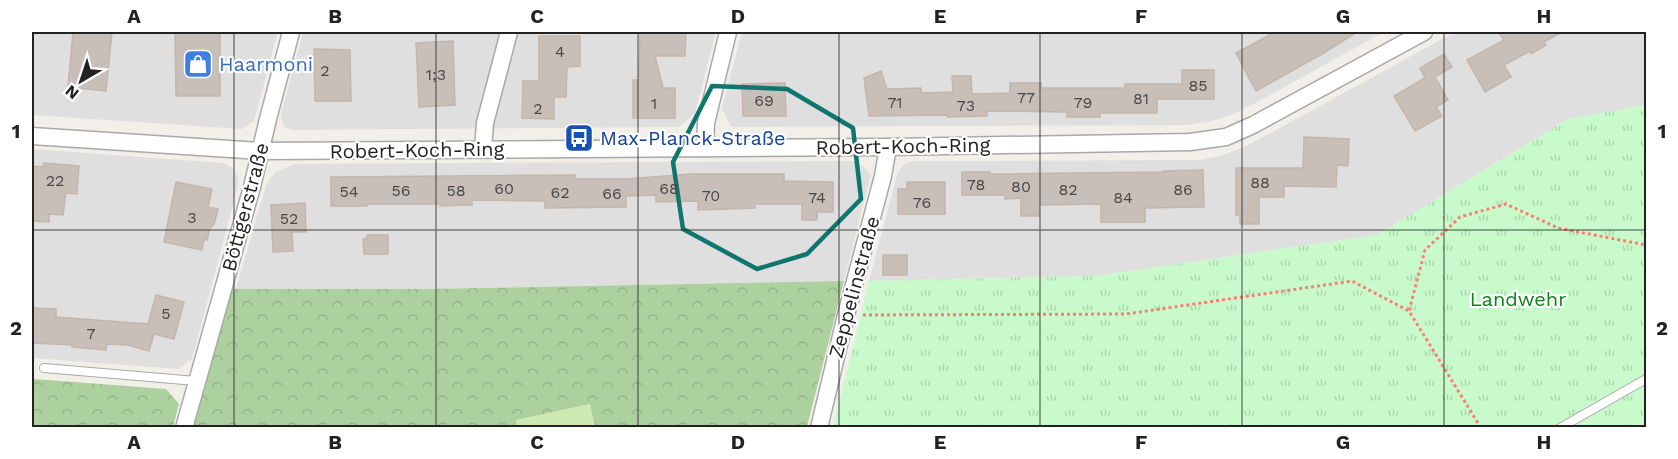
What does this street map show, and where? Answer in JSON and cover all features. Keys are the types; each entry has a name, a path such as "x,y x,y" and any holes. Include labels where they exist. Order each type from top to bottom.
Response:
{"street":[{"name":"Böttgerstraße","path":"184,428 252,187 291,32"},
{"path":"483,149 485,123 509,32"},
{"path":"705,148 706,123 728,32"},
{"name":"Robert-Koch-Ring","path":"32,136 260,151 888,147 1190,142 1226,137 1253,125 1424,32"},
{"name":"Zeppelinstraße","path":"819,428 846,315 884,176 888,147"}],"lane":[{"path":"44,369 196,381"},
{"path":"1560,428 1647,379"}],"path":[{"path":"1409,311 1425,250 1460,217 1506,204 1558,228 1647,245"},
{"path":"846,315 1126,314 1352,281 1409,311 1481,428"}],"highlighted area":[{"path":"712,86 787,89 853,128 861,199 807,254 757,269 683,229 673,162"}],"shaded area":[{"path":"32,32 278,32 254,121 242,129 32,115"},
{"path":"303,32 716,32 695,113 679,127 292,130 285,127 281,114"},
{"path":"742,32 1384,32 1231,115 1187,125 731,127 722,108"},
{"path":"1455,32 1646,32 1646,105 1568,119 1377,235 1096,276 869,281 897,175 906,163 914,161 1199,160 1223,155 1263,137"},
{"path":"32,149 223,163 235,171 238,186 192,359 178,369 32,358"},
{"path":"857,161 871,174 844,281 432,289 236,289 266,185 275,172 295,164"}],"green space":[{"name":"Landwehr","path":"1646,105 1646,427 833,428 869,281 1096,276 1377,235 1568,119"},
{"path":"844,281 807,427 595,427 590,404 516,420 517,427 193,428 230,289 432,289"},
{"path":"32,358 34,358 34,379 166,389 179,404 173,427 32,427"},
{"path":"591,404 595,427 517,427 516,420"}],"building":[{"path":"73,32 112,32 106,91 68,87"},
{"path":"175,32 220,32 220,96 176,96"},
{"path":"640,32 686,32 685,56 655,56 663,88 675,88 675,118 633,118 633,80 639,80"},
{"path":"1275,32 1357,32 1256,91 1236,53"},
{"path":"1498,32 1562,32 1544,42 1546,45 1531,54 1530,51 1504,65 1511,77 1485,92 1467,60 1504,40"},
{"path":"539,36 580,36 580,66 567,67 566,97 554,97 554,119 522,118 523,81 539,81"},
{"path":"453,41 455,105 419,107 416,43"},
{"path":"314,49 350,50 351,101 315,101"},
{"path":"1444,54 1452,67 1435,77 1448,100 1436,107 1442,116 1415,131 1394,96 1425,78 1420,68"},
{"path":"1182,70 1214,70 1214,99 1157,99 1157,113 1100,113 1100,117 1067,117 1067,112 987,111 987,116 869,116 864,78 881,71 887,89 921,88 921,93 953,92 952,76 971,76 972,94 1010,93 1010,83 1041,83 1041,88 1125,88 1125,84 1182,84"},
{"path":"785,83 786,116 743,116 742,84"},
{"path":"1304,137 1349,139 1348,166 1337,165 1336,187 1284,186 1284,197 1259,197 1259,224 1240,224 1240,215 1236,215 1236,168 1303,168"},
{"path":"44,163 79,166 77,194 66,193 63,215 49,214 49,222 32,221 32,166 43,167"},
{"path":"1203,170 1204,207 1145,208 1145,222 1101,222 1101,204 1039,205 1039,216 1021,216 1021,198 1005,199 1005,195 962,195 962,172 990,172 990,174"},
{"path":"691,174 784,174 784,181 833,182 833,212 817,212 817,220 802,220 802,204 755,204 755,208 698,210 698,201 656,202 656,195 626,196 626,207 545,208 545,201 472,200 472,205 331,206 331,177 575,175 575,179 626,179"},
{"path":"176,182 212,189 208,207 218,209 207,240 204,239 202,250 164,242"},
{"path":"907,182 945,182 945,214 898,214 898,189 907,189"},
{"path":"305,203 306,232 292,232 293,251 273,252 271,205"},
{"path":"367,235 388,235 388,254 364,254 363,239 367,239"},
{"path":"883,255 907,255 907,275 883,275"},
{"path":"156,295 184,302 174,339 154,334 149,351 127,345 107,344 106,350 32,343 32,308 56,309 56,317 148,324"}],"place":[{"name":"Haarmoni","path":"198,64"},
{"name":"Max-Planck-Straße","path":"579,138"}]}
